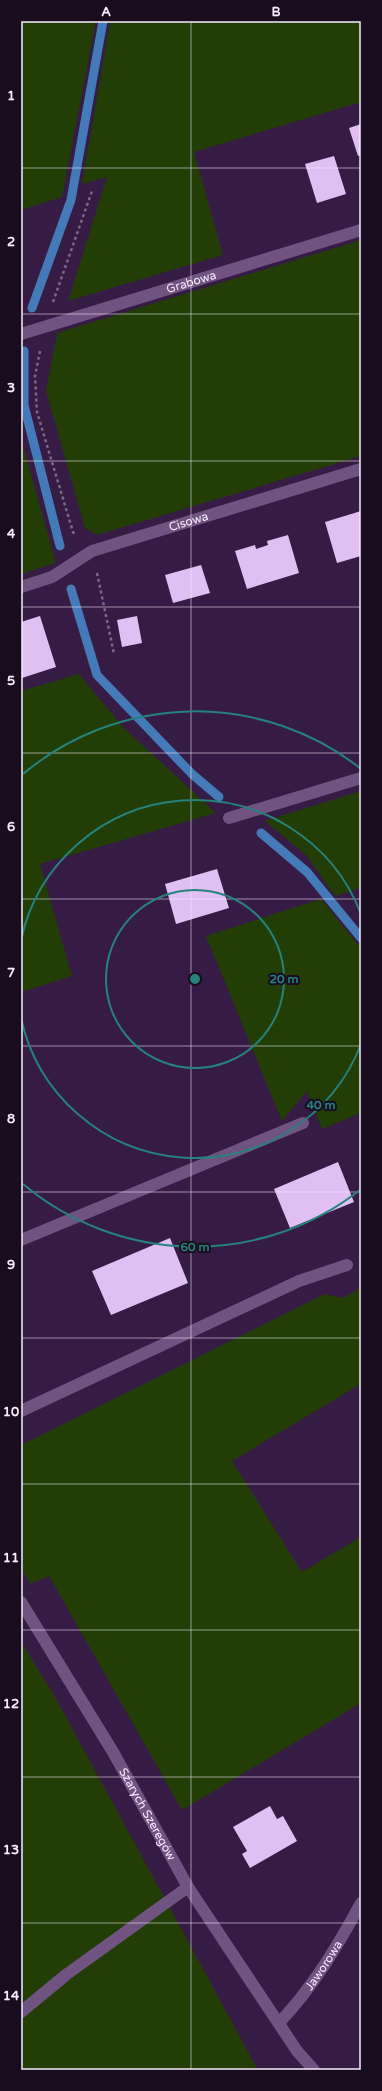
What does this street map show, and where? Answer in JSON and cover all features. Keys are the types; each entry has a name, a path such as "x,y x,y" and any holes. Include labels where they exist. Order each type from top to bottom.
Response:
{"street":[{"name":"Grabowa","path":"21,334 361,230"},
{"name":"Cisowa","path":"21,587 52,577 92,551 361,469"},
{"path":"229,818 361,778"},
{"path":"21,1240 303,1123"},
{"path":"21,1411 299,1281 346,1265"},
{"name":"Szarych Szeregów","path":"21,1602 113,1752 188,1887 298,2051 314,2070"},
{"path":"21,2012 67,1974 188,1887"},
{"name":"Jaworowa","path":"279,2023 313,1984 333,1954 361,1903"}],"path":[{"path":"92,191 44,327 35,376 37,412 73,532 92,551 114,654"}],"green space":[{"path":"21,21 96,21 62,197 21,210"},
{"path":"110,21 361,21 361,102 194,152 223,255 68,301 107,177 82,184"},
{"path":"361,240 361,456 97,535 85,528 46,391 57,333"},
{"path":"21,439 56,563 21,574"},
{"path":"79,674 123,727 216,813 40,864 72,976 21,992 21,691"},
{"path":"361,791 361,888 335,896 306,855 265,821"},
{"path":"321,899 361,948 361,1113 322,1129 307,1091 282,1121 206,936"},
{"path":"361,1288 361,1384 232,1461 302,1572 361,1537 361,1703 182,1810 49,1576 30,1584 21,1568 21,1445 325,1294 343,1298"},
{"path":"21,1642 53,1693 258,2070 21,2070"}],"building":[{"path":"361,124 361,155 358,156 349,128"},
{"path":"334,156 346,194 317,203 305,164"},
{"path":"361,511 361,556 337,563 325,522"},
{"path":"288,535 299,573 247,589 235,551 255,545 256,549 268,545 267,541"},
{"path":"201,565 210,593 173,603 165,575"},
{"path":"40,616 56,667 22,678 21,622"},
{"path":"137,616 142,643 122,647 117,620"},
{"path":"217,869 229,908 176,924 165,884"},
{"path":"338,1162 354,1202 290,1228 274,1189"},
{"path":"170,1238 188,1283 111,1315 92,1271"},
{"path":"270,1806 277,1819 283,1816 297,1841 250,1868 242,1854 247,1851 233,1827"}],"waterway":[{"path":"32,308 71,200 103,21"},
{"path":"24,351 24,405 60,546"},
{"path":"71,589 97,675 192,774 219,797"},
{"path":"261,833 307,872 361,938"}]}
